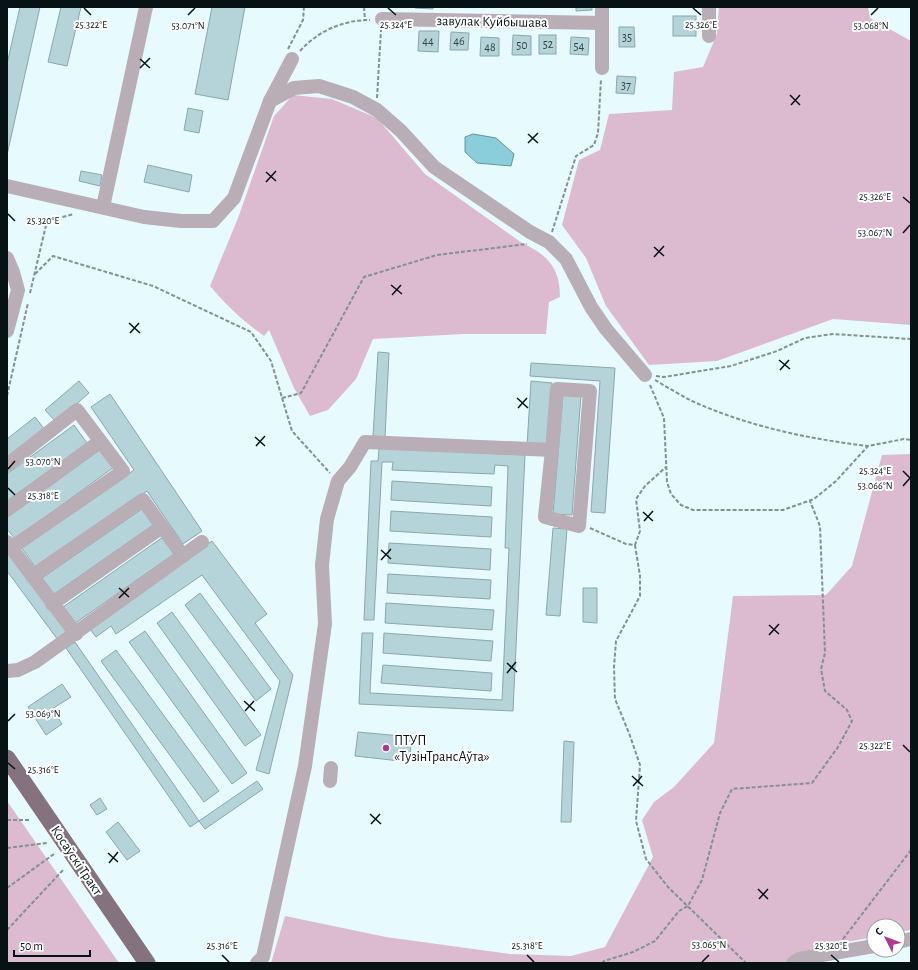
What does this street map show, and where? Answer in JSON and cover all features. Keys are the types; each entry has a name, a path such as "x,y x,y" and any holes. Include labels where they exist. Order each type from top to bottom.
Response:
{"main road":[{"name":"Косаўскі Тракт","path":"7,758 147,963"}],"street":[{"path":"103,207 146,7"},
{"path":"602,7 602,68"},
{"path":"709,7 709,36"},
{"name":"завулак Куйбышава","path":"382,19 602,23"},
{"path":"7,186 144,217 181,221 213,221 234,198 270,101 292,58"},
{"path":"270,101 294,88 319,86 353,97 376,110 401,131 434,167 530,232 549,242 566,259 591,307 606,329 645,375"},
{"path":"7,258 18,290 7,331"},
{"path":"556,389 590,391 579,526 545,517 552,450 556,389"},
{"path":"7,465 77,410 123,471 9,545 76,634"},
{"path":"7,510 100,441"},
{"path":"257,963 263,957 306,766 325,624 322,565 327,527 338,481 350,467 365,442 552,450"},
{"path":"32,576 143,500 183,556"},
{"path":"52,604 162,528"},
{"path":"7,671 18,670 35,662 202,542"},
{"path":"793,963 798,960 866,947"}],"path":[{"path":"364,7 365,20"},
{"path":"292,58 312,38 352,20 382,19 376,110"},
{"path":"282,398 301,393 364,277 437,255 549,242 576,156 594,145 598,133 602,68"},
{"path":"7,396 47,221 75,214"},
{"path":"34,274 53,256 153,286 251,332 270,361 292,431 338,481"},
{"path":"645,375 664,377 731,366 777,351 805,338 833,334 911,338"},
{"path":"645,375 692,401 739,419 784,432 836,442 868,446 904,439 911,440"},
{"path":"645,375 664,418 667,482 670,494 682,505 693,510 783,510 810,501 836,481 868,446"},
{"path":"666,467 645,486 636,499 640,530 634,545 640,576 640,596 616,641 614,667 615,699 640,764 636,821 646,859 668,887 746,963"},
{"path":"602,963 604,960 633,952 655,941 679,911 688,906 702,880 720,813 732,789 812,783 838,747 852,721 847,710 825,691 821,668 825,653 820,526 810,501"},
{"path":"579,526 596,530 626,544 634,545"},
{"path":"7,820 31,820"},
{"path":"7,848 47,843"},
{"path":"831,954 911,850"},
{"path":"7,888 54,854"},
{"path":"7,930 64,869"}],"shaded area":[{"path":"719,7 868,7 870,18 911,41 911,325 833,319 717,361 649,365 606,306 586,258 562,225 579,160 600,150 609,114 672,110 674,72 703,67 717,34"},
{"path":"293,95 332,99 377,118 425,174 522,243 539,252 555,270 558,278 560,297 549,302 546,334 463,334 373,339 356,379 328,410 310,416 294,388 269,330 264,336 249,325 222,300 210,286 238,218 274,116"},
{"path":"911,454 911,930 906,931 906,918 866,918 866,938 830,945 811,963 271,963 285,916 386,937 510,954 571,956 605,947 653,857 642,820 654,802 674,787 714,743 733,596 826,595 852,566 882,455"},
{"path":"7,801 119,963 7,963"}],"water":[{"path":"473,134 496,138 514,154 511,166 477,163 465,152 465,137"}],"building":[{"path":"20,7 40,7 7,155 7,64"},
{"path":"61,7 81,7 67,66 48,62"},
{"path":"212,7 245,7 228,100 195,94"},
{"path":"433,7 433,9 415,8"},
{"path":"576,7 592,7 592,10 576,11"},
{"path":"673,16 696,16 696,36 673,36"},
{"path":"619,27 634,27 635,47 619,47"},
{"path":"419,31 439,31 438,52 418,51"},
{"path":"451,32 469,33 468,50 450,50"},
{"path":"513,35 531,36 531,55 512,55"},
{"path":"539,35 556,35 556,54 539,54"},
{"path":"481,37 499,38 499,56 480,56"},
{"path":"571,37 589,38 588,55 570,54"},
{"path":"617,76 636,77 634,94 616,93"},
{"path":"188,108 203,111 199,133 184,130"},
{"path":"148,165 192,175 189,192 144,182"},
{"path":"81,171 102,175 100,186 79,181"},
{"path":"378,352 389,353 385,437 373,436"},
{"path":"531,363 615,368 605,513 591,512 600,381 530,376"},
{"path":"79,381 89,393 56,422 45,410"},
{"path":"531,381 552,383 548,447 527,446"},
{"path":"110,394 202,531 183,544 147,491 35,567 21,547 134,470 91,407"},
{"path":"563,394 581,395 572,515 553,514"},
{"path":"35,417 45,430 7,459 7,439"},
{"path":"74,425 87,443 7,501 7,474"},
{"path":"379,448 525,455 513,711 359,704 362,633 373,633 370,693 502,700 509,548 505,548 508,466 495,465 494,474 392,470 393,462 382,462 374,620 364,620 371,461 378,461"},
{"path":"101,449 114,467 15,539 7,529 7,517"},
{"path":"392,481 492,487 491,506 391,500"},
{"path":"142,509 153,525 54,594 42,578"},
{"path":"391,511 492,517 491,537 390,531"},
{"path":"553,528 567,529 560,616 546,615"},
{"path":"163,537 174,554 74,624 63,607"},
{"path":"212,541 267,614 255,623 293,675 269,774 256,770 280,681 202,575 116,634 111,626 96,637 90,629"},
{"path":"389,543 491,549 490,570 388,563"},
{"path":"7,551 67,633 58,640 7,571"},
{"path":"388,574 491,580 490,599 387,593"},
{"path":"583,588 597,588 597,623 583,622"},
{"path":"200,593 271,689 256,701 185,605"},
{"path":"386,603 494,610 492,630 385,623"},
{"path":"172,612 261,735 245,746 157,623"},
{"path":"145,631 247,773 232,784 129,642"},
{"path":"384,633 493,641 491,661 383,653"},
{"path":"75,642 199,821 190,827 66,648"},
{"path":"116,650 219,791 204,802 101,661"},
{"path":"383,665 492,673 491,691 381,683"},
{"path":"62,684 71,697 52,709 62,724 46,735 28,707"},
{"path":"358,732 412,737 409,762 355,756"},
{"path":"564,741 574,742 571,822 561,822"},
{"path":"257,781 263,789 205,829 199,821"},
{"path":"100,798 107,809 97,815 90,805"},
{"path":"118,822 140,851 127,860 106,832"}],"place":[{"name":"ПТУП «ТузінТрансАўта»","path":"386,748"}]}
